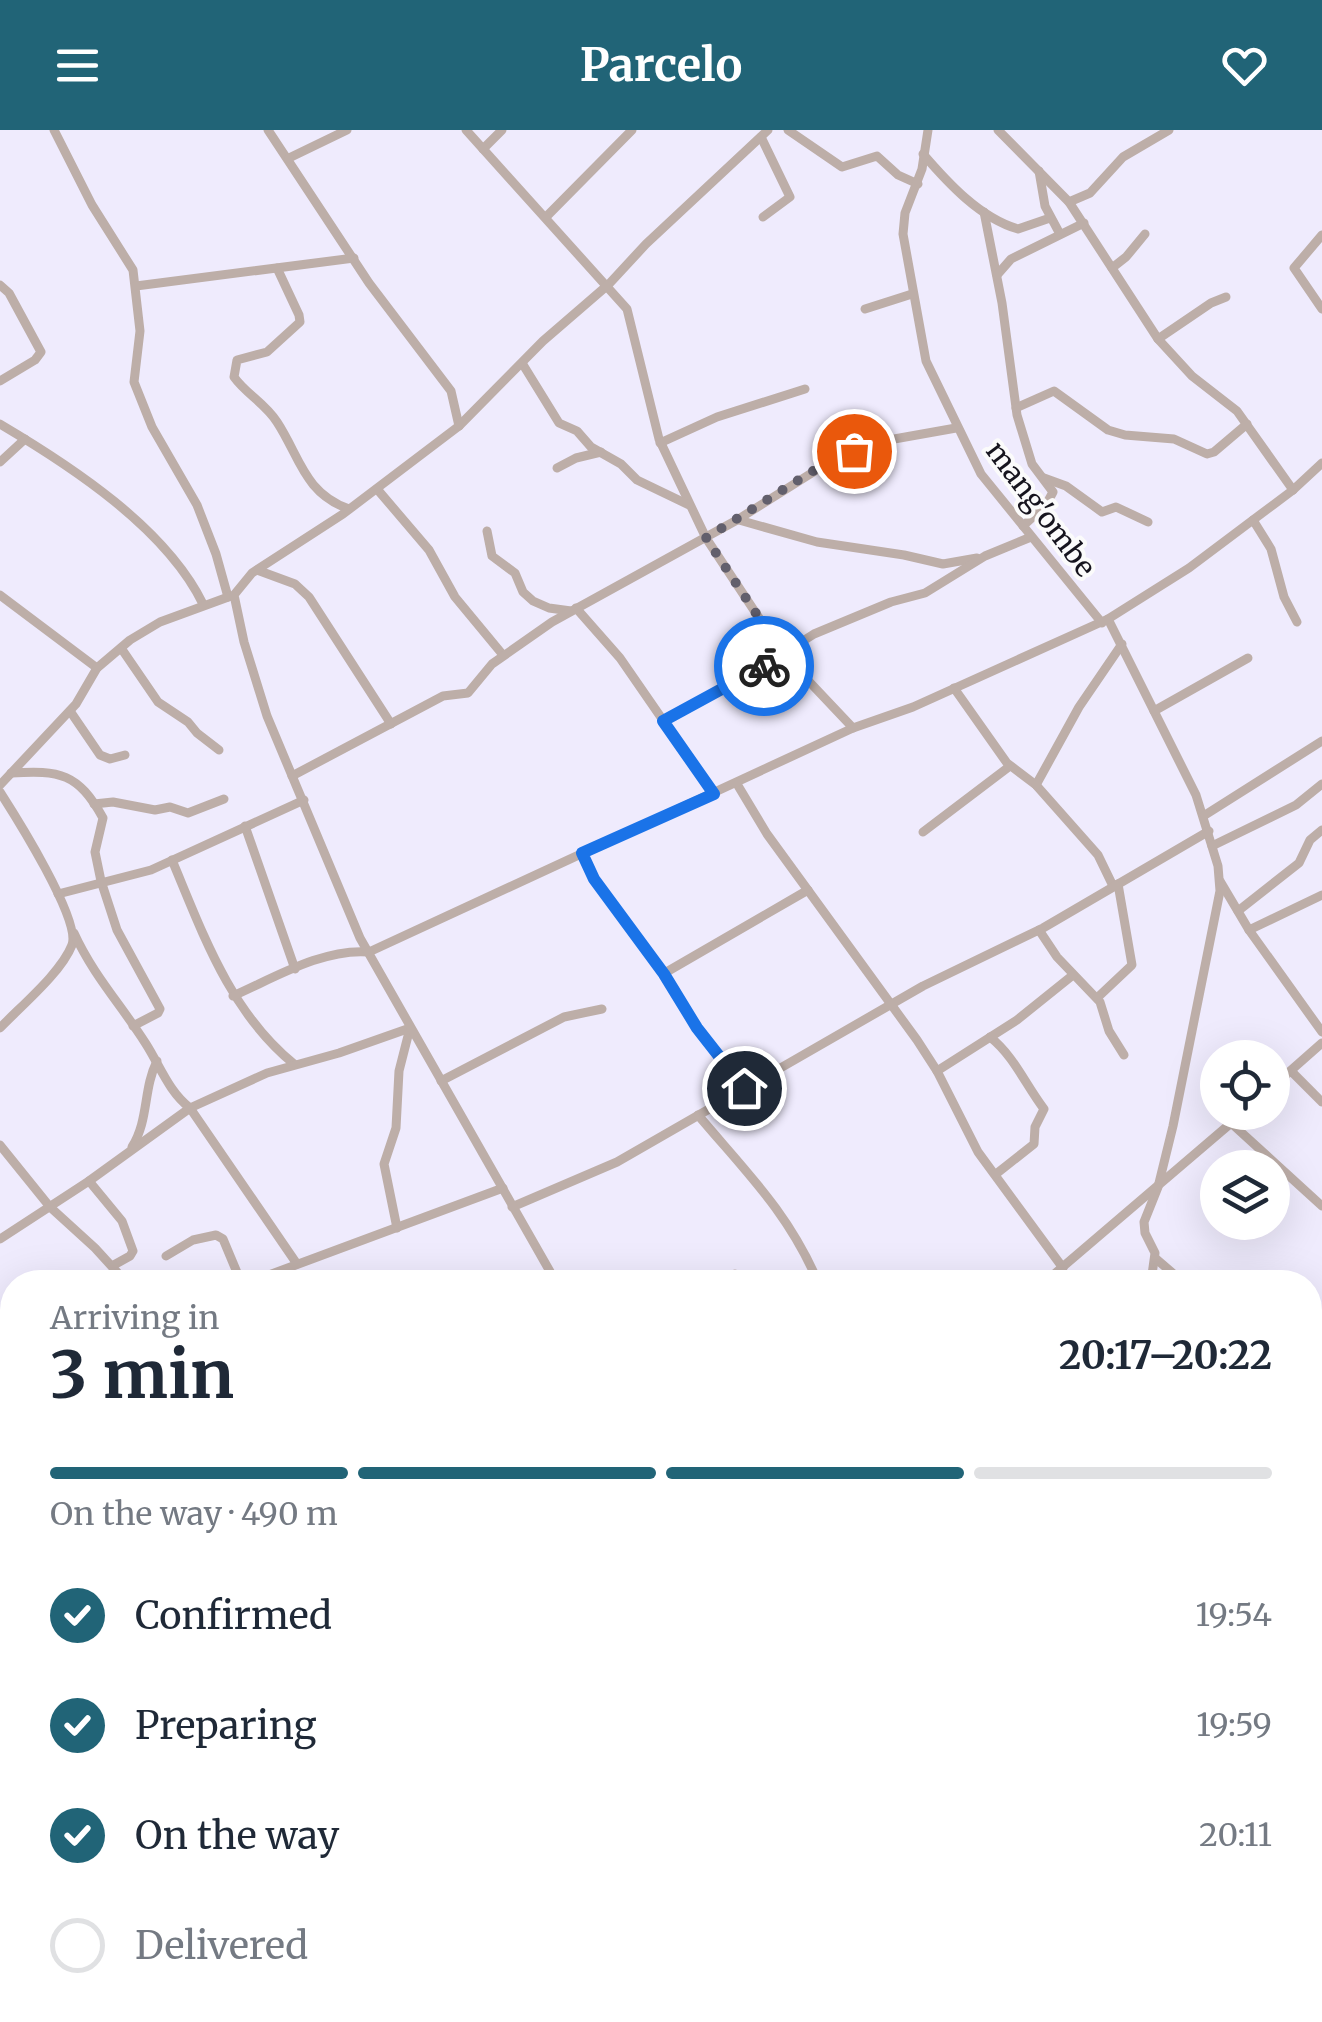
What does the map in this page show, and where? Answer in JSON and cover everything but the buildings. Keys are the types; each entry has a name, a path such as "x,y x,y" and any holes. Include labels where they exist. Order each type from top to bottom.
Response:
{"street":[{"path":"54,130 100,219 133,270 140,331 134,382 152,427 198,505 231,596 256,684 329,865 410,1028 549,1270"},
{"path":"268,130 410,340 451,391 459,426"},
{"path":"288,158 347,130"},
{"path":"466,130 608,284 633,321 660,442 706,538 783,654 853,728"},
{"path":"484,149 502,130"},
{"path":"546,216 632,130"},
{"path":"788,130 842,168 877,156 898,175 918,184"},
{"name":"mang'ombe","path":"928,130 918,184 903,224 920,344 956,428 981,474 1122,644 1204,815 1219,878"},
{"path":"998,130 1069,202 1158,339 1192,376 1228,402 1293,490"},
{"path":"1069,202 1090,193 1124,158 1169,130"},
{"path":"3,781 70,710 98,668 121,648 160,622 231,596 257,570 350,509 459,426 765,133 790,197 763,217"},
{"path":"923,154 984,212 1018,229 1050,218"},
{"path":"1038,171 1050,218 1060,234"},
{"path":"984,212 1016,408 1028,452 1051,488 1051,498 1023,526"},
{"path":"997,275 1011,259 1084,223"},
{"path":"1112,268 1145,234"},
{"path":"1322,235 1294,268 1322,309"},
{"path":"136,286 354,258"},
{"path":"276,268 300,322 268,352 237,360 234,376 277,422 292,454 322,494 334,504 350,509"},
{"path":"0,285 9,293 40,352 0,381"},
{"path":"865,308 912,294"},
{"path":"1158,339 1211,302 1226,297"},
{"path":"522,363 558,421 575,429 591,447 624,466 637,480 690,505"},
{"path":"660,442 718,417 805,388"},
{"path":"1016,408 1054,391 1108,430 1125,436 1174,439 1210,454 1246,424"},
{"path":"0,424 63,463 145,529 188,575 203,604"},
{"path":"292,776 444,696 468,693 504,654 574,610 737,520 834,459 883,441 956,428"},
{"path":"0,462 25,439"},
{"path":"557,468 601,452"},
{"path":"233,996 348,951 369,952 853,728 1105,621 1189,568 1293,490 1322,463"},
{"path":"1042,478 1066,486 1102,512 1116,507 1148,522"},
{"path":"377,489 430,552 456,598 504,654"},
{"path":"737,520 817,542 943,564 985,556"},
{"path":"1254,520 1270,548 1284,597 1297,622"},
{"path":"487,531 492,556 514,572 525,595 539,605 574,610 620,658 714,794"},
{"path":"663,721 808,637 930,591 985,556 1031,537"},
{"path":"257,570 295,584 309,596 391,724"},
{"path":"0,595 98,668"},
{"path":"1036,785 1078,707 1122,644"},
{"path":"121,648 158,702 188,722 218,750"},
{"path":"1154,711 1248,658"},
{"path":"954,688 1010,766 1036,785 1098,855 1116,885 1132,965 1097,998"},
{"path":"70,710 100,755 110,759 125,755"},
{"path":"1204,815 1322,741"},
{"path":"923,832 1010,766"},
{"path":"3,781 45,771 64,774 80,787 103,818 95,852 116,930 160,1009 133,1026"},
{"path":"3,781 95,974 298,1264"},
{"path":"737,784 768,834 937,1070 978,1152 1063,1268"},
{"path":"1212,846 1296,805 1322,784"},
{"path":"94,804 112,802 154,810 170,806 188,813 224,799"},
{"path":"58,894 137,875 304,800"},
{"path":"245,826 295,969"},
{"path":"1238,911 1299,864 1310,840 1322,830"},
{"path":"512,1208 598,1172 961,966 1039,930 1209,831"},
{"path":"582,853 594,879 664,974 697,1028 744,1088"},
{"path":"172,860 233,996 294,1064"},
{"path":"1219,878 1249,930 1322,1032"},
{"path":"1153,1270 1155,1258 1144,1227 1158,1187 1212,943 1219,878"},
{"path":"664,974 808,890"},
{"path":"1249,930 1322,895"},
{"path":"1039,930 1073,975 1097,998 1109,1031 1124,1055"},
{"path":"0,1028 59,965 70,950 74,934"},
{"path":"937,1070 1018,1020 1073,975"},
{"path":"441,1080 564,1017 602,1009"},
{"path":"0,1239 190,1108 247,1081 410,1028"},
{"path":"397,1228 384,1166 396,1128 399,1071 410,1028"},
{"path":"990,1037 1010,1054 1018,1074 1044,1109 1035,1128 1034,1144 996,1174"},
{"path":"1322,1043 1290,1071 1322,1102"},
{"path":"128,1153 142,1130 147,1084 156,1061"},
{"path":"698,1115 760,1184 802,1246 813,1270"},
{"path":"1060,1270 1223,1130"},
{"path":"1239,1130 1322,1206"},
{"path":"0,1145 50,1206 116,1270"},
{"path":"90,1180 122,1222 132,1251 112,1266"},
{"path":"282,1270 503,1188"},
{"path":"166,1256 193,1240 216,1235 222,1239 236,1270"},
{"path":"1155,1258 1169,1270"}],"way so far":[{"path":"764,666 783,654 706,538 821,466 854,451"}],"route":[{"path":"744,1088 697,1028 664,974 594,879 582,853 714,794 663,721 764,666"}]}
